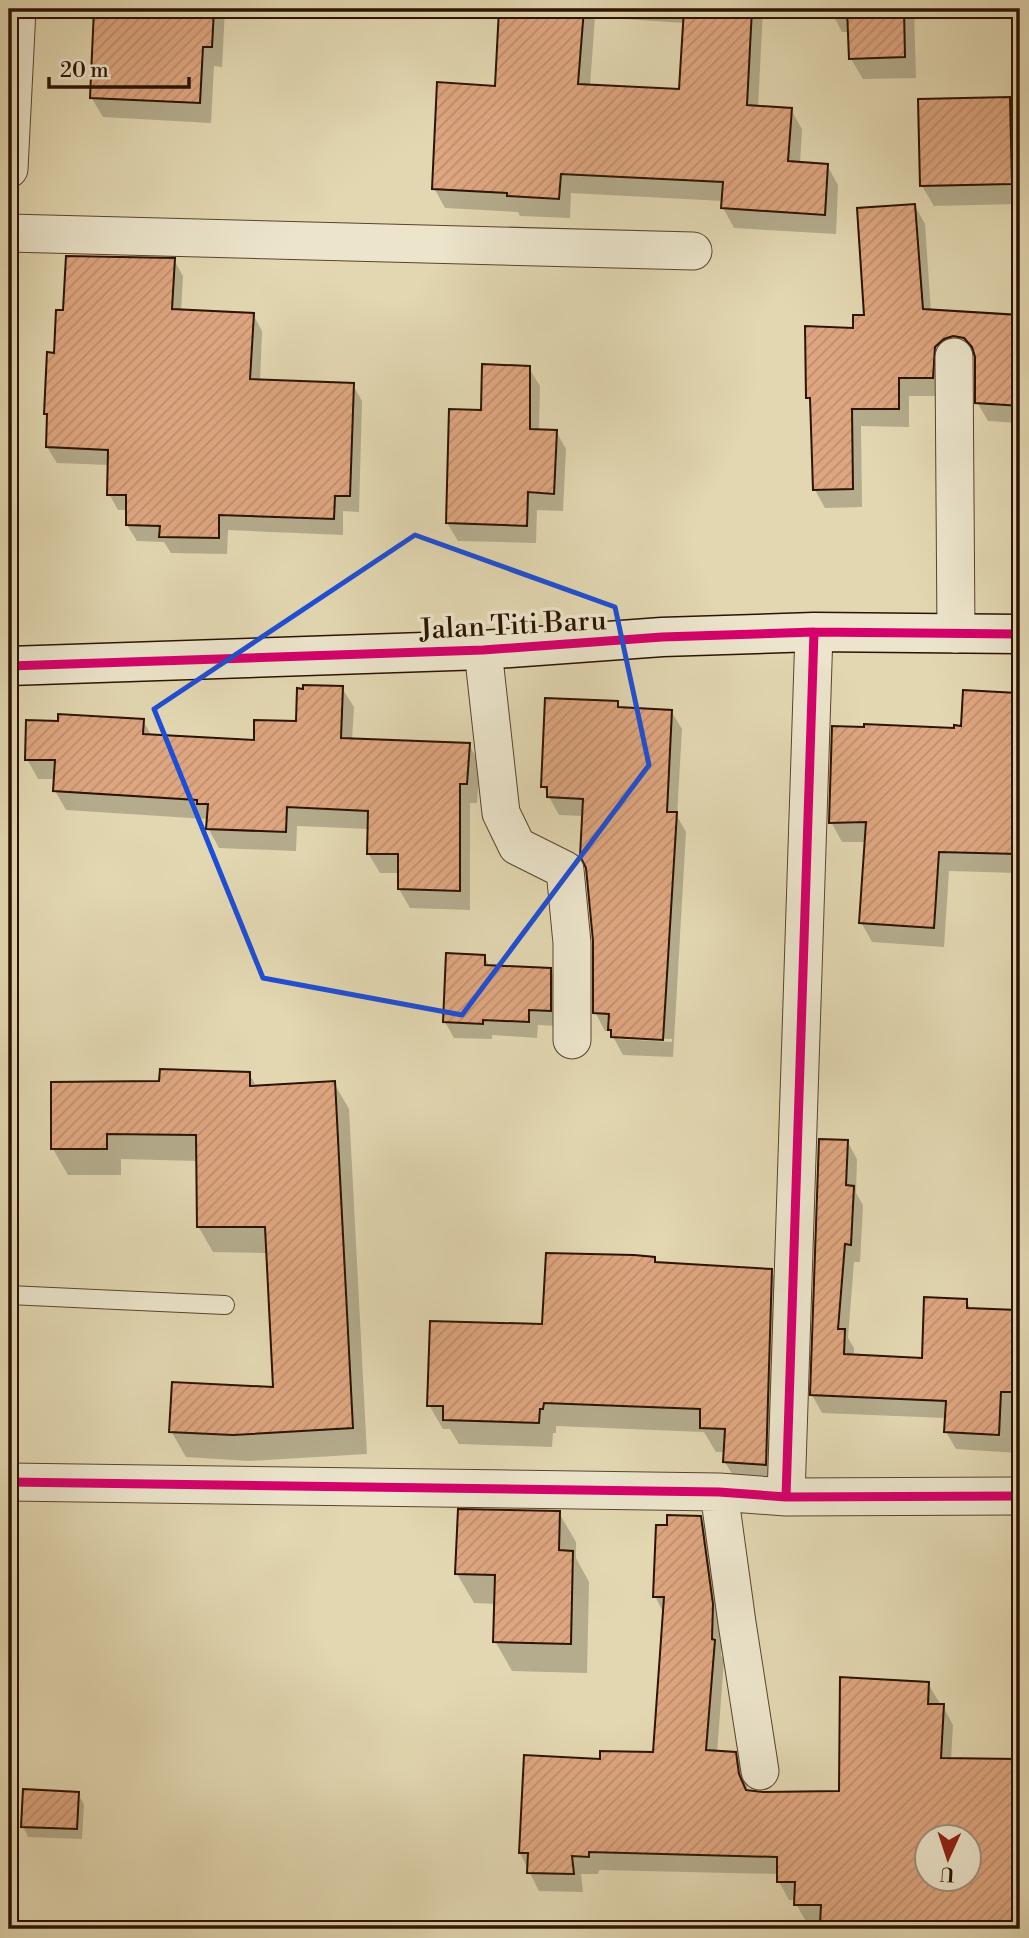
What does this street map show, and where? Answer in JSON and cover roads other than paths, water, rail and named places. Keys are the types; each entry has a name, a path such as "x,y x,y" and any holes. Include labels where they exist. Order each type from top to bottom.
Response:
{"street":[{"path":"9,169 17,9"},
{"path":"9,233 693,251"},
{"path":"954,357 956,634"},
{"path":"786,1497 814,632"},
{"name":"Jalan Titi Baru","path":"9,666 483,650 662,637 814,632 1020,634"},
{"path":"483,650 501,813 517,846 565,870 572,943 572,1040"},
{"path":"9,1482 719,1492 786,1497 1020,1496"},
{"path":"719,1492 760,1771"}],"lane":[{"path":"9,1295 225,1305"}]}
